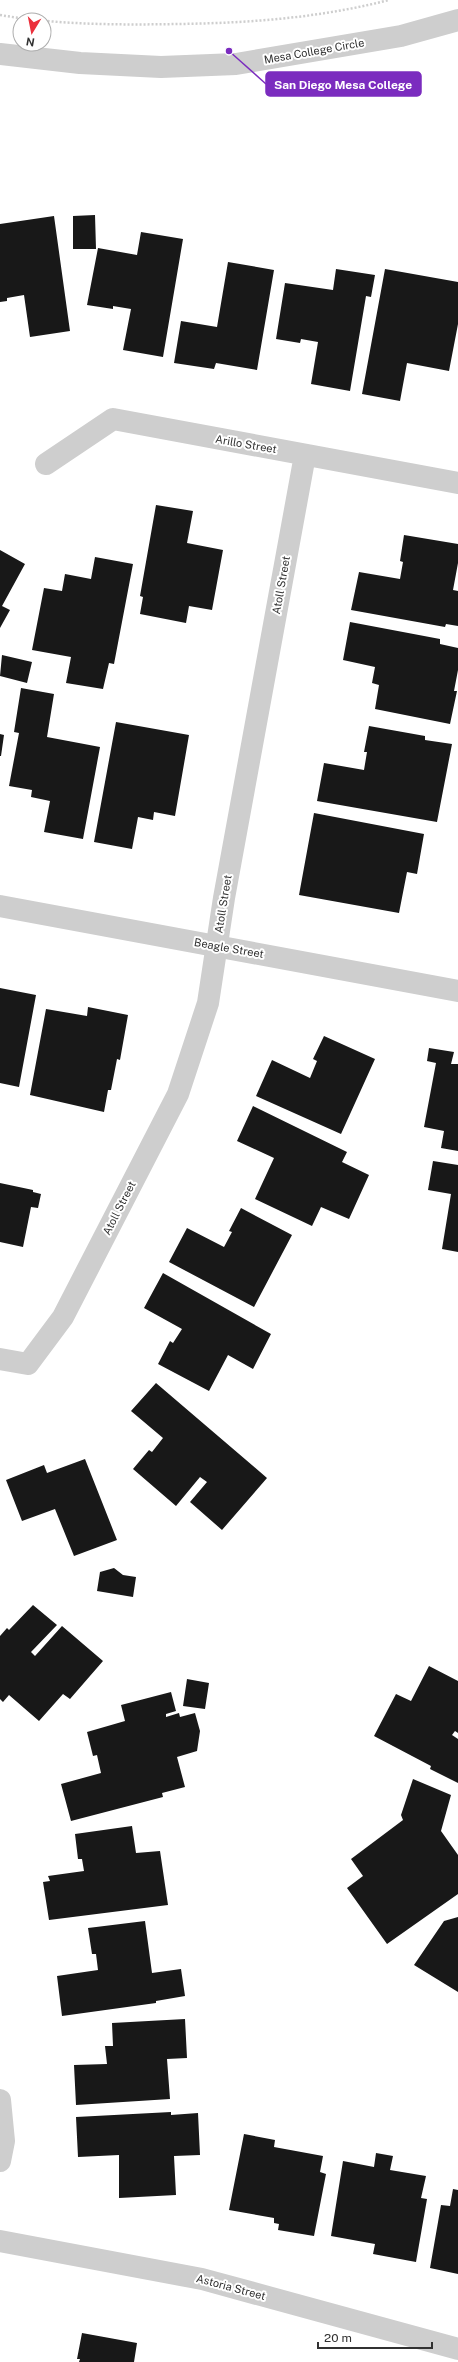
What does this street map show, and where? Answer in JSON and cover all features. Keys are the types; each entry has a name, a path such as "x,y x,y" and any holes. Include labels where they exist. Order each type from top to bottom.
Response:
{"street":[{"name":"Mesa College Circle","path":"0,54 80,63 161,68 236,64 401,36 458,20"},
{"name":"Arillo Street","path":"46,464 113,420 458,483"},
{"name":"Atoll Street","path":"0,1358 28,1364 62,1317 178,1094 208,1003 216,946 305,455"},
{"name":"Beagle Street","path":"0,906 458,990"},
{"path":"0,2100 4,2141 0,2161"},
{"name":"Astoria Street","path":"0,2241 202,2278 458,2349"}],"path":[{"path":"0,15 116,26 222,23 273,21 309,16 389,0"}],"building":[{"path":"95,215 96,249 73,249 73,216"},
{"path":"54,216 70,331 30,337 24,295 7,298 7,301 0,302 0,224"},
{"path":"141,232 183,239 163,357 123,350 131,309 113,306 113,309 87,305 98,248 137,255"},
{"path":"228,262 274,270 257,370 216,363 214,369 174,363 181,321 217,327"},
{"path":"336,269 375,275 371,297 366,296 350,391 311,384 318,342 301,339 300,343 276,339 285,283 333,290"},
{"path":"385,269 458,282 458,324 449,371 407,363 400,401 362,394"},
{"path":"156,505 193,511 187,543 223,550 212,610 189,606 186,623 140,614 143,597 140,596"},
{"path":"404,535 458,544 458,563 453,590 458,591 458,626 446,624 445,627 351,610 359,572 400,579 403,562 400,561"},
{"path":"0,550 25,564 2,606 10,610 0,628"},
{"path":"95,557 133,564 114,664 109,663 103,689 66,683 71,657 32,650 44,588 62,591 65,574 91,579"},
{"path":"350,622 440,639 440,644 458,648 458,670 454,691 457,691 450,724 375,709 379,685 372,683 375,667 343,660"},
{"path":"2,655 32,662 27,683 0,676"},
{"path":"21,688 54,694 47,737 100,747 83,839 44,832 50,801 31,797 32,790 9,786 19,733 14,732"},
{"path":"116,722 189,735 175,816 154,812 153,820 138,817 132,849 94,842"},
{"path":"369,726 425,736 425,740 452,744 437,822 317,801 324,763 364,770 367,752 364,752"},
{"path":"0,734 4,735 1,756 0,756"},
{"path":"314,813 424,834 417,874 407,872 399,913 299,895"},
{"path":"0,988 36,995 19,1087 0,1083"},
{"path":"88,1007 128,1015 120,1060 117,1059 111,1090 108,1090 104,1112 30,1095 46,1009 87,1016"},
{"path":"324,1036 375,1059 341,1134 256,1096 272,1060 310,1078 317,1061 313,1059"},
{"path":"429,1048 454,1052 451,1064 458,1064 458,1151 441,1148 444,1131 424,1127 436,1063 427,1061"},
{"path":"253,1106 347,1152 342,1162 369,1175 349,1219 321,1207 312,1226 255,1199 274,1158 237,1141"},
{"path":"433,1161 458,1165 458,1252 442,1249 451,1194 428,1190"},
{"path":"0,1183 33,1190 33,1192 41,1194 38,1208 31,1207 23,1247 0,1242"},
{"path":"241,1208 292,1235 254,1307 169,1262 187,1228 224,1247 232,1232 229,1231"},
{"path":"163,1273 271,1334 253,1369 228,1355 209,1391 158,1364 170,1341 173,1343 182,1329 144,1308"},
{"path":"156,1383 267,1478 222,1530 190,1502 207,1482 200,1477 176,1506 133,1469 149,1450 152,1452 163,1438 131,1411"},
{"path":"85,1459 117,1540 74,1556 55,1509 22,1521 6,1480 44,1465 47,1473"},
{"path":"114,1568 123,1575 136,1577 133,1597 97,1591 100,1572"},
{"path":"33,1605 57,1625 31,1652 35,1656 62,1626 103,1661 70,1699 63,1694 39,1721 9,1695 3,1702 0,1699 0,1636 7,1628 9,1630"},
{"path":"429,1666 458,1681 458,1733 455,1731 452,1735 458,1739 458,1783 430,1769 431,1766 374,1736 396,1694 411,1701"},
{"path":"187,1679 209,1683 205,1709 183,1706"},
{"path":"171,1692 176,1711 166,1714 166,1717 179,1713 180,1717 195,1713 200,1731 197,1751 177,1757 185,1787 162,1793 163,1797 71,1821 61,1784 101,1773 97,1755 93,1756 87,1732 125,1721 121,1705"},
{"path":"413,1779 451,1795 441,1831 458,1855 458,1894 387,1944 347,1888 363,1876 351,1859 403,1820 401,1815"},
{"path":"132,1826 136,1853 160,1851 168,1905 49,1920 43,1882 50,1881 48,1876 84,1871 82,1859 78,1859 75,1834"},
{"path":"458,1917 458,1992 414,1965 444,1921"},
{"path":"145,1921 152,1973 181,1969 185,1996 156,2001 156,2003 62,2016 57,1976 98,1970 96,1954 92,1954 88,1928"},
{"path":"185,2019 187,2058 167,2059 170,2099 76,2105 74,2065 107,2064 105,2046 113,2046 112,2023"},
{"path":"171,2112 171,2115 198,2113 200,2155 174,2156 176,2195 119,2198 119,2155 78,2157 76,2117"},
{"path":"244,2134 275,2140 274,2147 323,2156 320,2172 326,2174 314,2236 278,2230 279,2224 274,2223 274,2218 229,2210"},
{"path":"376,2153 393,2156 390,2170 426,2176 421,2198 427,2199 416,2262 373,2254 375,2244 331,2236 343,2161 374,2167"},
{"path":"453,2189 458,2190 458,2274 430,2268 441,2205 450,2206"},
{"path":"82,2333 137,2343 134,2362 79,2362 80,2359 77,2359"}],"place":[{"name":"San Diego Mesa College","path":"229,51"}]}
